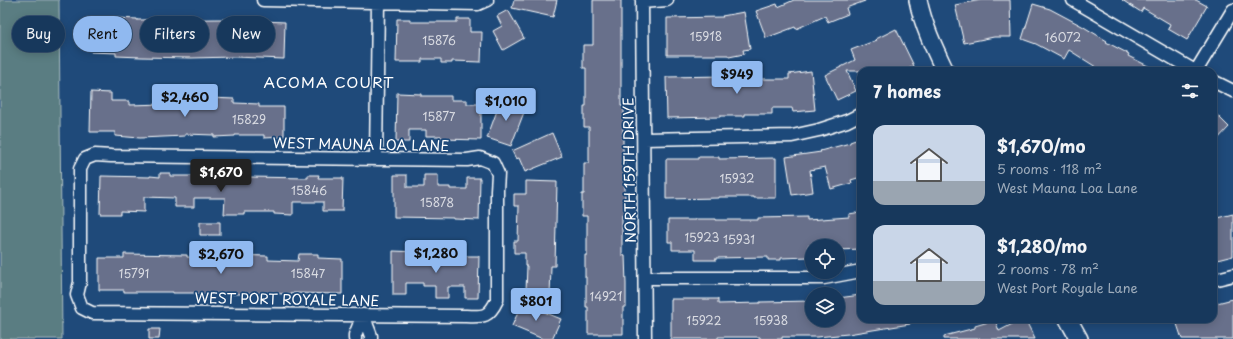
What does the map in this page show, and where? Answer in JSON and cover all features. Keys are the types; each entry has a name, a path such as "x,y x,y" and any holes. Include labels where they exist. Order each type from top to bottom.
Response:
{"street":[{"path":"263,0 478,4 487,0"},
{"path":"642,1 668,0"},
{"path":"918,0 928,34 943,67"},
{"path":"1073,0 1189,67"},
{"name":"NORTH 159TH DRIVE","path":"642,1 646,339"},
{"path":"376,159 378,2"},
{"path":"1198,67 1233,10"},
{"path":"1217,83 1233,92"},
{"path":"644,139 792,136 819,130 847,121 857,116"},
{"name":"WEST MAUNA LOA LANE","path":"82,308 77,295 80,282 80,169 85,159 95,155 467,160 480,158 493,163 498,174 497,300 492,311"},
{"path":"645,278 824,278 857,272"},
{"path":"1217,279 1233,275"},
{"name":"WEST PORT ROYALE LANE","path":"82,308 92,313 481,317 492,311"},
{"path":"355,339 355,335 363,315"},
{"path":"363,315 371,339"},
{"path":"1070,323 1079,339"}],"green space":[{"path":"0,0 59,0 59,16 12,16 12,52 59,52 62,339 0,339"}],"building":[{"path":"514,0 557,0 553,17 512,8"},
{"path":"593,0 621,0 621,106 624,106 623,163 625,163 625,215 622,215 622,255 625,255 626,284 626,307 623,307 623,334 588,334 588,307 586,307 585,277 585,255 587,255 587,216 582,216 582,194 584,194 584,163 589,163 589,127 584,127 584,106 586,106 586,68 583,68 583,45 593,45"},
{"path":"794,0 865,1 846,8 848,14 828,22 825,16 796,29 795,27 766,38 756,11 777,4 778,7"},
{"path":"981,0 1010,0 1011,37 994,37 964,43 955,5"},
{"path":"1122,0 1196,0 1207,6 1187,40 1168,29 1170,24 1143,8 1141,12"},
{"path":"1033,4 1050,9 1082,26 1107,41 1106,42 1129,54 1128,56 1150,67 1096,67 1069,50 1064,59 1036,44 1022,39"},
{"path":"508,10 524,38 503,50 493,31 502,26 497,16"},
{"path":"744,12 750,49 743,50 744,54 729,57 728,55 667,55 667,18 723,17 722,16"},
{"path":"132,19 140,20 140,52 209,52 209,19 217,19 217,52 275,52 275,22 285,22 284,59 235,57 141,57 116,56 116,53 91,52 132,52"},
{"path":"397,19 410,19 410,22 457,22 457,19 470,19 470,32 482,32 481,62 452,61 452,63 441,63 441,59 422,59 422,62 396,62"},
{"path":"896,29 914,66 857,67 857,71 847,71 856,91 837,100 825,75 855,60 851,50 877,40 876,39"},
{"path":"811,71 815,110 793,112 792,108 772,108 772,114 667,118 666,77 724,76 724,73 737,73 737,78 745,79 789,79 789,74"},
{"path":"91,92 111,93 111,101 129,101 129,105 165,104 165,100 210,98 234,99 234,103 259,104 259,107 284,107 284,137 264,138 264,135 235,135 214,137 214,135 185,134 185,136 140,138 115,136 115,132 90,132"},
{"path":"397,93 421,94 421,96 451,96 451,100 467,100 467,104 481,104 481,140 441,139 441,136 426,136 426,130 409,130 409,142 396,142"},
{"path":"502,97 526,107 511,146 487,138"},
{"path":"1217,115 1229,127 1217,140"},
{"path":"552,133 562,157 525,172 519,158 516,159 512,151"},
{"path":"857,139 857,178 851,180 852,183 831,189 825,167 810,170 813,192 792,195 786,157 821,152 820,151"},
{"path":"698,157 719,157 719,159 776,158 776,198 719,197 666,199 666,159 698,159"},
{"path":"160,173 170,173 170,176 199,176 199,173 209,173 209,177 308,178 308,175 319,175 318,178 343,178 342,211 323,211 323,202 293,202 293,215 274,214 274,212 224,214 225,198 194,198 194,207 175,207 175,198 144,197 144,212 120,211 120,214 100,214 101,176 160,177"},
{"path":"394,175 407,175 407,187 424,187 424,175 438,175 438,187 450,187 450,189 467,189 467,178 480,178 479,220 394,217"},
{"path":"526,181 557,182 555,266 551,266 550,297 523,296 526,291 527,266 525,266 525,253 514,253 514,241 518,241 519,206 514,206 514,194 526,194"},
{"path":"857,213 857,249 845,250 845,239 805,239 805,257 781,258 781,260 768,260 768,257 695,260 695,250 672,250 672,242 668,242 668,220 758,220 758,218 807,217 807,220 849,217 849,214"},
{"path":"1233,214 1233,256 1217,260 1217,218"},
{"path":"200,222 220,222 220,235 200,235"},
{"path":"393,251 419,252 418,260 431,260 431,262 454,262 454,256 479,256 478,298 465,298 465,287 448,287 448,298 435,298 435,286 423,286 423,283 406,283 406,295 393,295"},
{"path":"124,254 187,255 187,257 224,259 224,255 268,256 268,260 298,261 299,254 318,254 318,258 342,259 342,294 198,294 99,290 99,258 124,258"},
{"path":"857,296 857,323 910,324 848,334 817,337 782,337 782,339 760,339 760,337 718,337 718,339 671,339 671,299 718,299 718,304 805,301 805,327 845,327 845,297"},
{"path":"1233,299 1233,339 1182,339 1177,324 1217,323 1217,303"},
{"path":"522,303 561,319 552,339 543,339 512,326"},
{"path":"985,323 996,323 999,331 1014,323 1027,323 1035,339 944,339 944,336 975,328 975,326"},
{"path":"149,329 160,329 159,339 149,339"}],"district":[{"name":"ACOMA COURT","path":"329,81"}]}
